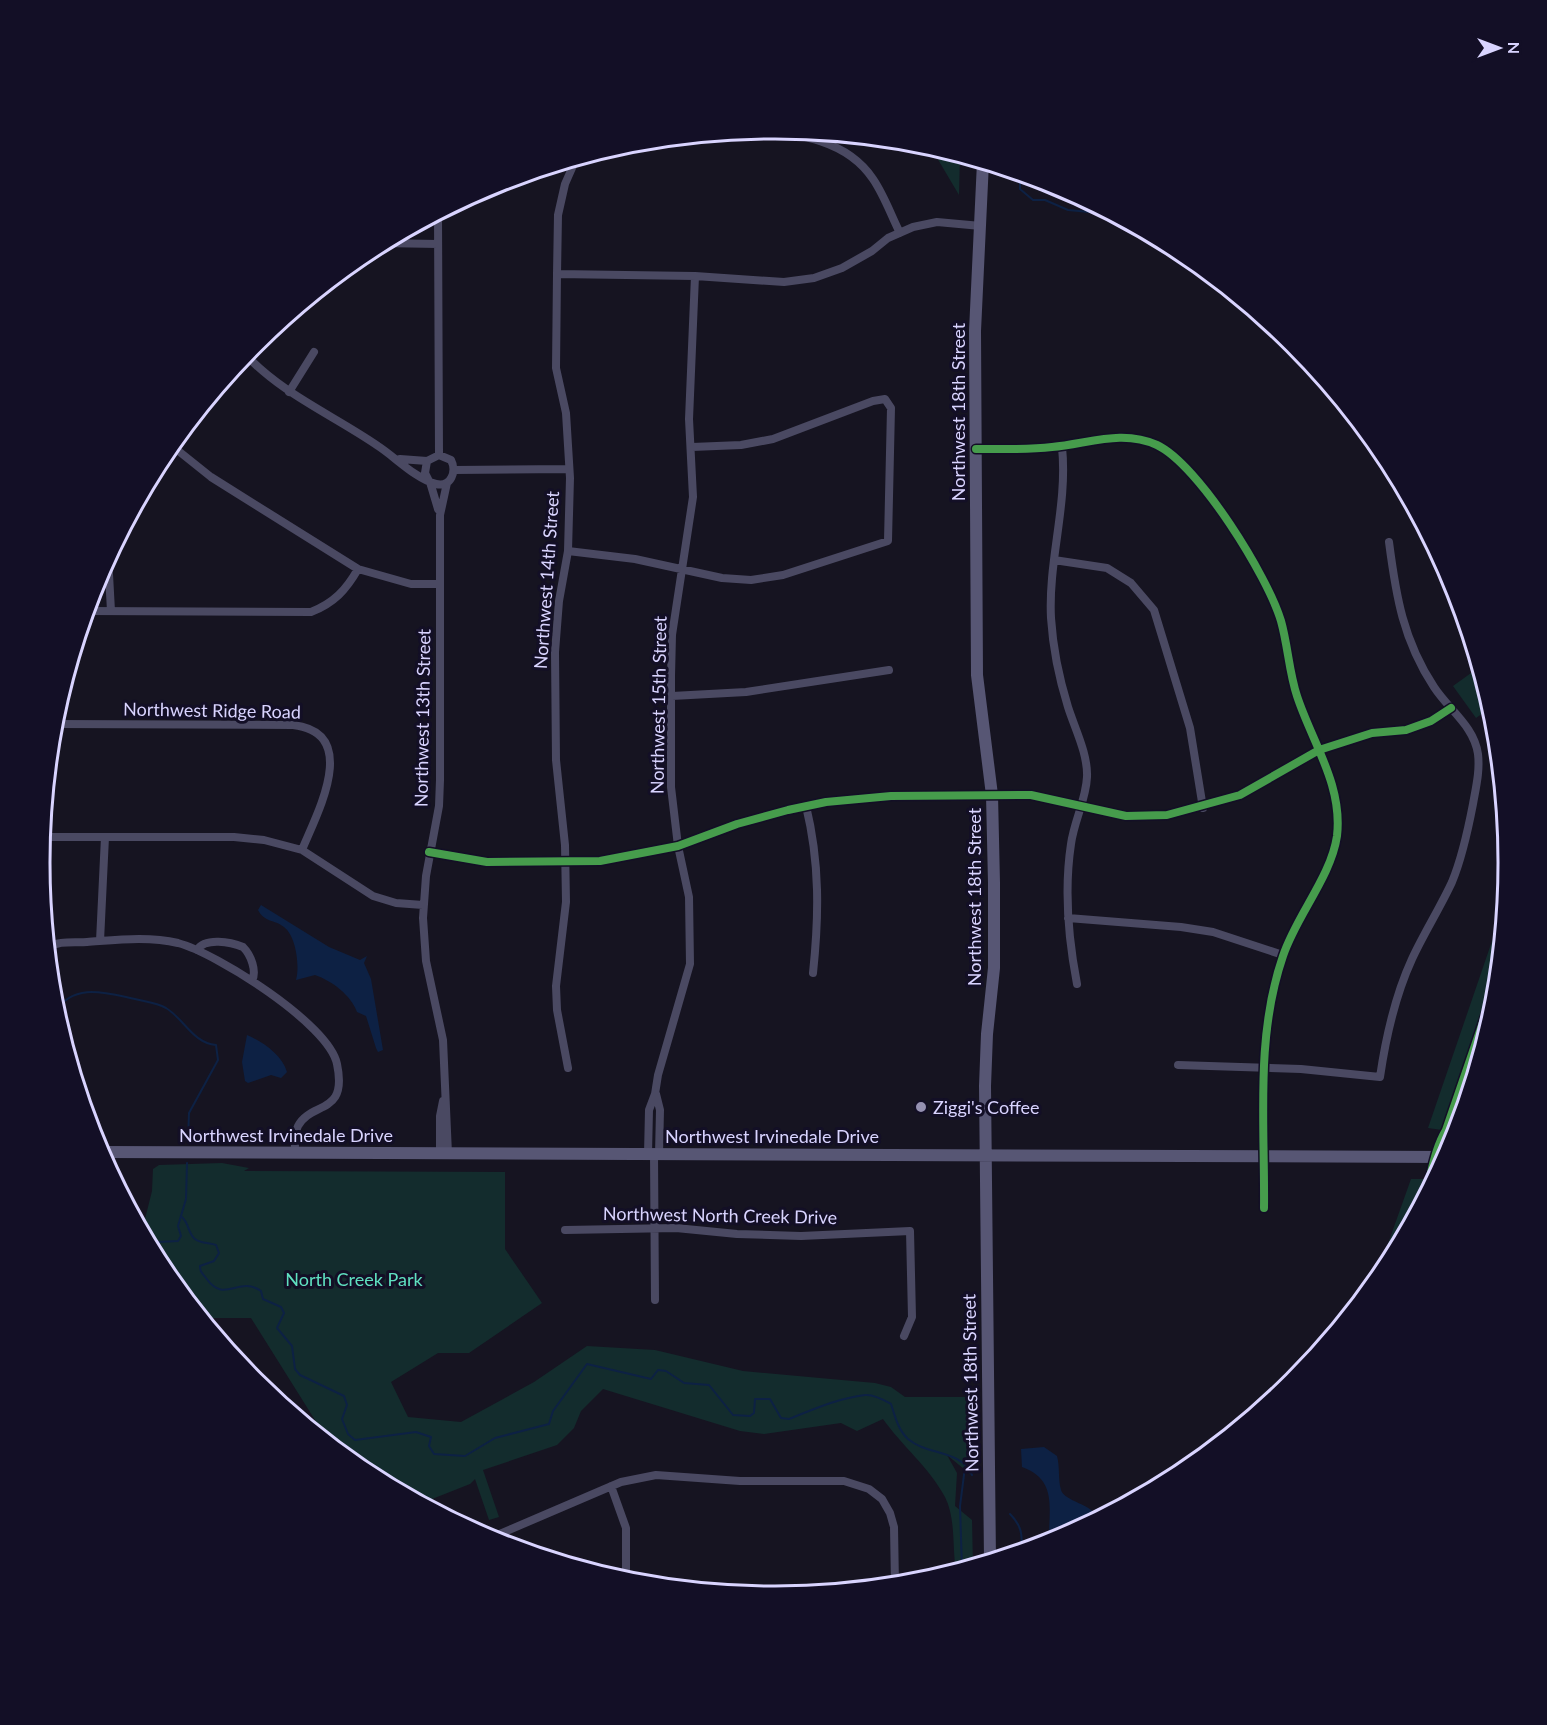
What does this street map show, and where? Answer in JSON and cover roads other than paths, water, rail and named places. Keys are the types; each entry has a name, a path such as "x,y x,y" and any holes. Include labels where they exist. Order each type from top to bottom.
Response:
{"main road":[{"name":"Northwest 18th Street","path":"983,170 976,303 977,675 992,795 994,968 987,1034 986,1155 990,1553"},
{"name":"Northwest Irvinedale Drive","path":"110,1152 1435,1157"}],"street":[{"path":"813,140 848,153 872,178 900,233"},
{"name":"Northwest 14th Street","path":"568,1068 557,1010 556,986 564,927 565,862 556,760 555,652 559,601 568,550 569,469 566,413 556,368 556,274 558,215 565,184 572,167"},
{"path":"438,221 439,455"},
{"path":"556,274 695,276 784,282 814,278 842,268 900,233 937,222 981,226"},
{"path":"399,243 438,244"},
{"name":"Northwest 15th Street","path":"655,1300 654,1154 649,1110 656,1094 658,1076 690,964 689,897 678,846 671,787 672,635 693,497 689,419 695,276"},
{"path":"290,392 315,352"},
{"path":"252,361 265,375 290,392 430,481 440,485 447,483 454,470 451,460 439,455 427,461 411,462 397,458"},
{"path":"568,550 683,569 722,578 751,580 783,575 888,541 891,408 885,399 873,401 773,439 741,446 692,447"},
{"path":"976,449 1062,447 1101,438 1128,437 1158,445 1181,463 1244,544 1265,581 1281,622 1296,694 1333,785 1336,802 1336,838 1330,863 1298,918 1283,955 1273,989 1264,1067 1264,1208"},
{"path":"1062,447 1064,494 1054,560 1051,617 1056,660 1086,766 1087,777 1071,842 1068,918 1077,984"},
{"path":"178,451 211,477 358,569 411,584 439,584"},
{"path":"427,461 425,474 430,481"},
{"path":"454,470 569,469"},
{"name":"Northwest 13th Street","path":"430,481 440,515"},
{"name":"Northwest 13th Street","path":"444,1154 440,1116 444,1098 443,1040 426,961 423,905 429,852 437,817 440,780 440,515 447,483"},
{"path":"1178,1065 1264,1067 1380,1077 1389,1028 1400,990 1412,959 1453,880 1468,827 1478,776 1478,752 1473,736 1430,680 1406,631 1396,603 1389,542"},
{"path":"1054,560 1107,568 1131,582 1154,610 1160,621 1174,681 1190,728 1203,808"},
{"path":"95,611 311,612 339,597 358,569"},
{"path":"109,576 111,611"},
{"path":"672,696 746,692 889,670"},
{"path":"429,852 487,862 565,862 621,858 678,846 737,824 806,807 891,796 1031,795 1102,813 1146,817 1203,808 1239,795 1319,750 1372,733 1406,730 1431,721 1450,708"},
{"name":"Northwest Ridge Road","path":"63,724 294,725 310,729 327,747 330,772 324,797 302,850"},
{"path":"806,807 817,856 818,914 813,974"},
{"path":"51,837 245,837 302,850 374,896 396,903 423,905"},
{"path":"100,941 105,837"},
{"path":"1068,918 1192,928 1213,932 1283,955"},
{"path":"55,944 60,942 166,941 197,950 252,981 323,1037 337,1065 338,1085 335,1097 325,1107 300,1123 296,1132 295,1153"},
{"path":"197,950 203,943 208,942 243,947 249,954 254,972 252,981"},
{"name":"Northwest North Creek Drive","path":"565,1230 655,1227 769,1236 910,1231 912,1317 904,1336"},
{"path":"501,1533 611,1486 656,1475 740,1481 854,1482 869,1489 882,1499 890,1513 894,1527 895,1576"},
{"path":"611,1486 626,1528 626,1572"}],"water":[{"path":"261,905 329,947 360,960 367,956 364,963 371,979 383,1050 378,1052 376,1048 366,1016 357,1012 340,989 315,975 296,980 297,959 292,937 284,927 261,914 258,910"},
{"path":"247,1035 265,1045 281,1060 287,1072 281,1078 271,1075 248,1083 245,1081 242,1062"},
{"path":"1044,1447 1057,1456 1063,1494 1094,1512 1049,1532 1050,1508 1047,1488 1034,1473 1022,1467 1021,1449"}],"waterway":[{"path":"1017,181 1020,183 1020,189 1033,200 1045,200 1068,210 1092,212"},
{"path":"63,1003 71,996 91,992 113,994 154,1003 166,1008 201,1040 216,1045 218,1060 189,1113 188,1140"},
{"path":"158,1242 178,1241 181,1236 178,1226 186,1199 187,1163"},
{"path":"182,1217 195,1239 216,1245 219,1253 214,1261 200,1266 200,1270 213,1286 226,1290 245,1286 253,1287 261,1291 263,1299 281,1307 284,1313 277,1328 292,1346 295,1369 300,1375 344,1396 347,1405 342,1419 348,1434 355,1440 416,1432 431,1437 429,1446 434,1454 465,1456 495,1438 549,1424 553,1411 587,1364 651,1379 658,1370 666,1371 684,1383 709,1385 733,1415 750,1416 754,1413 755,1399 770,1399 781,1418 789,1419 827,1404 865,1395 875,1396 891,1404 899,1427 908,1439 960,1461 972,1475"},
{"path":"962,1562 960,1506 965,1467"},
{"path":"1010,1514 1017,1522 1022,1542"}],"place":[{"name":"Ziggi's Coffee","path":"921,1107"}],"park label":[{"name":"North Creek Park","path":"354,1279"}]}
